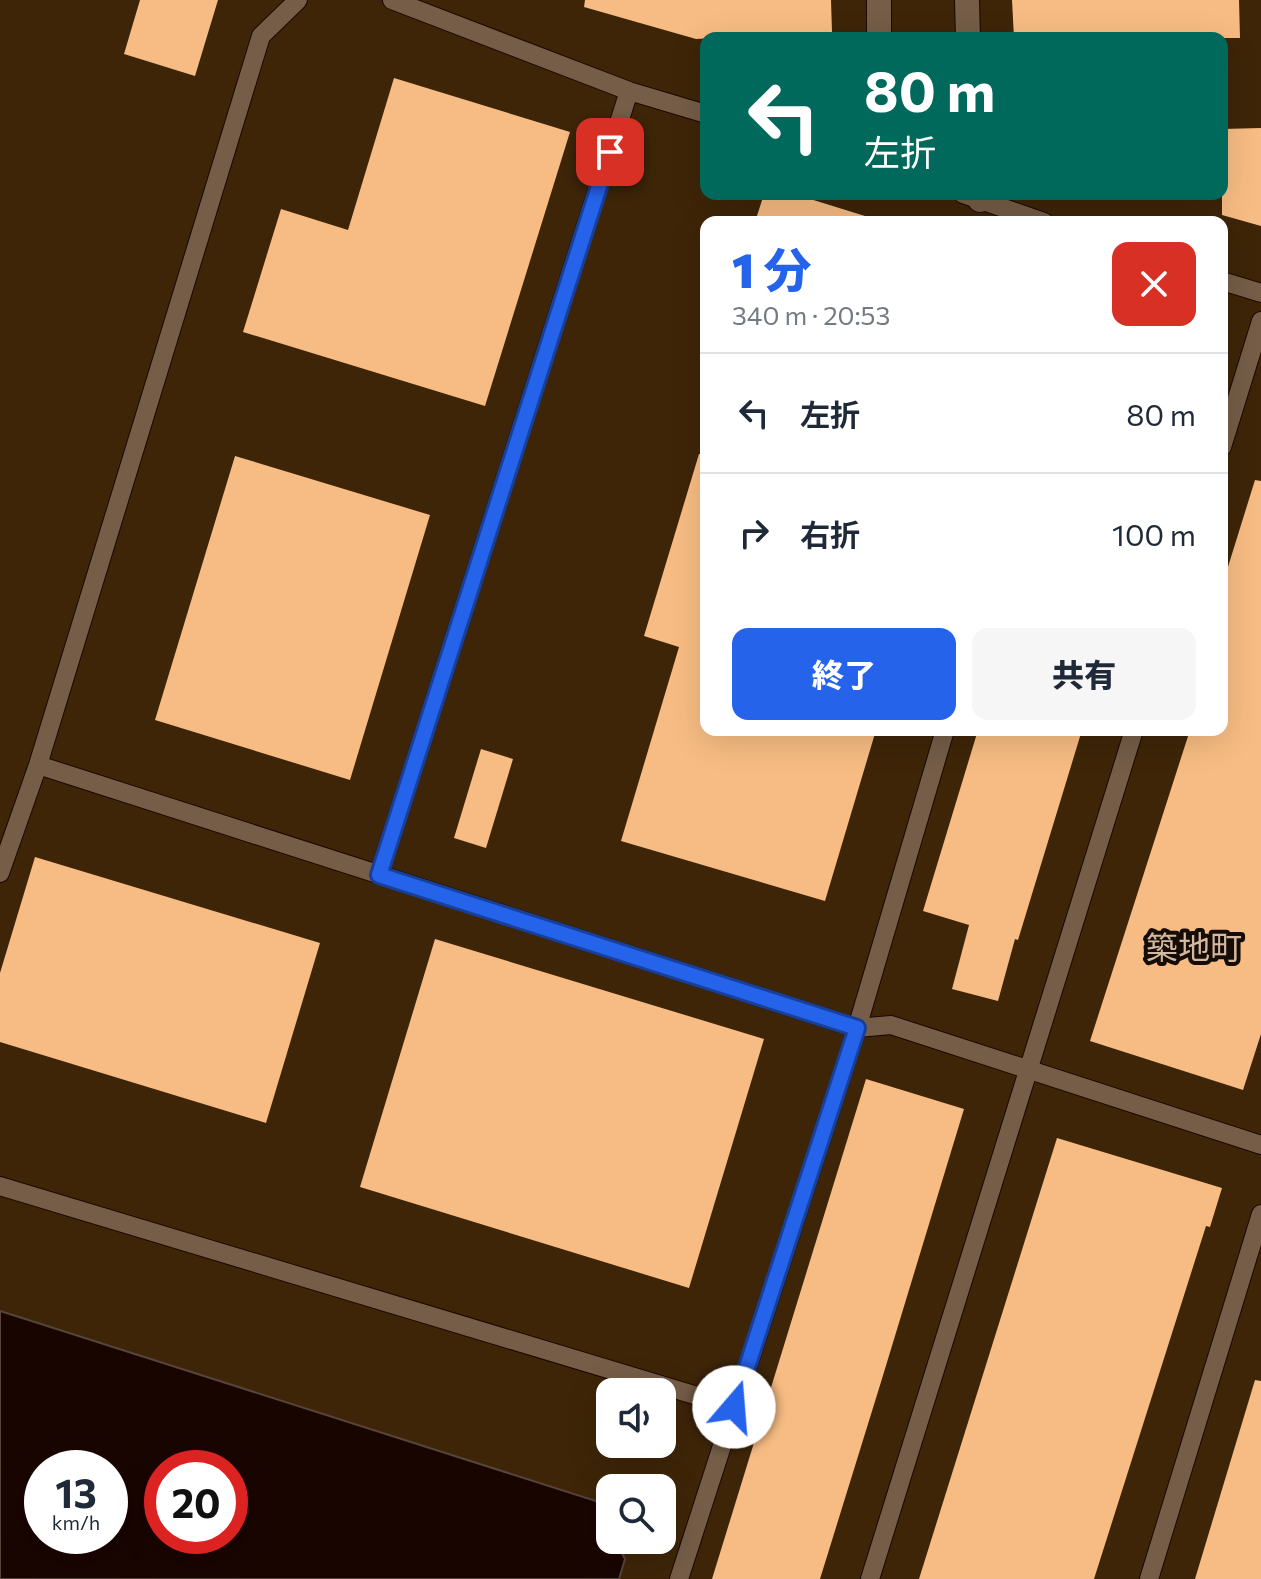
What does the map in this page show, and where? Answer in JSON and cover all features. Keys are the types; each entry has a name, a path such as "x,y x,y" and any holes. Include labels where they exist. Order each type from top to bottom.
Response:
{"street":[{"path":"879,0 879,32"},
{"path":"967,0 968,32"}],"lane":[{"path":"0,873 38,765 261,36 298,0"},
{"path":"392,0 629,91 700,112"},
{"path":"379,875 629,91"},
{"path":"985,200 1028,216"},
{"path":"1228,283 1261,293"},
{"path":"1228,428 1261,321"},
{"path":"679,1579 857,1028 943,736"},
{"path":"870,1579 1132,736"},
{"path":"38,765 857,1028 891,1025 1261,1145"},
{"path":"0,1186 734,1407"},
{"path":"1149,1579 1261,1214"}],"shaded area":[{"path":"0,0 1261,0 1261,1579 619,1579 625,1559 622,1554 676,1554 676,1474 596,1474 596,1503 0,1311"},
{"path":"0,1311 596,1501 596,1554 622,1554 625,1559 619,1579 0,1579"}],"building":[{"path":"140,0 218,0 195,76 124,54"},
{"path":"585,0 831,0 832,32 700,32 700,39 696,39 584,7"},
{"path":"1012,0 1239,0 1240,38 1228,38 1228,32 1014,32"},
{"path":"394,78 570,132 485,406 243,332 281,209 348,230"},
{"path":"1261,128 1261,226 1222,215 1222,200 1228,200 1228,129"},
{"path":"762,200 813,200 865,216 757,216"},
{"path":"700,454 700,736 874,736 825,901 621,841 679,647 644,636"},
{"path":"235,456 430,515 350,780 155,720"},
{"path":"1255,480 1261,481 1261,1034 1243,1090 1090,1041 1188,736 1228,736 1228,567"},
{"path":"976,736 1080,736 998,1001 952,989 969,925 923,911"},
{"path":"481,749 513,759 486,848 454,838"},
{"path":"35,857 320,943 266,1123 0,1042 0,973"},
{"path":"435,939 764,1039 689,1288 360,1187"},
{"path":"866,1079 964,1109 881,1382 820,1579 712,1579"},
{"path":"1057,1138 1222,1188 1210,1227 1206,1226 1094,1579 919,1579"},
{"path":"1255,1380 1261,1381 1261,1579 1195,1579"}],"district":[{"name":"築地町","path":"1194,948"}],"route":[{"path":"610,152 379,875 857,1028 734,1407"}]}
